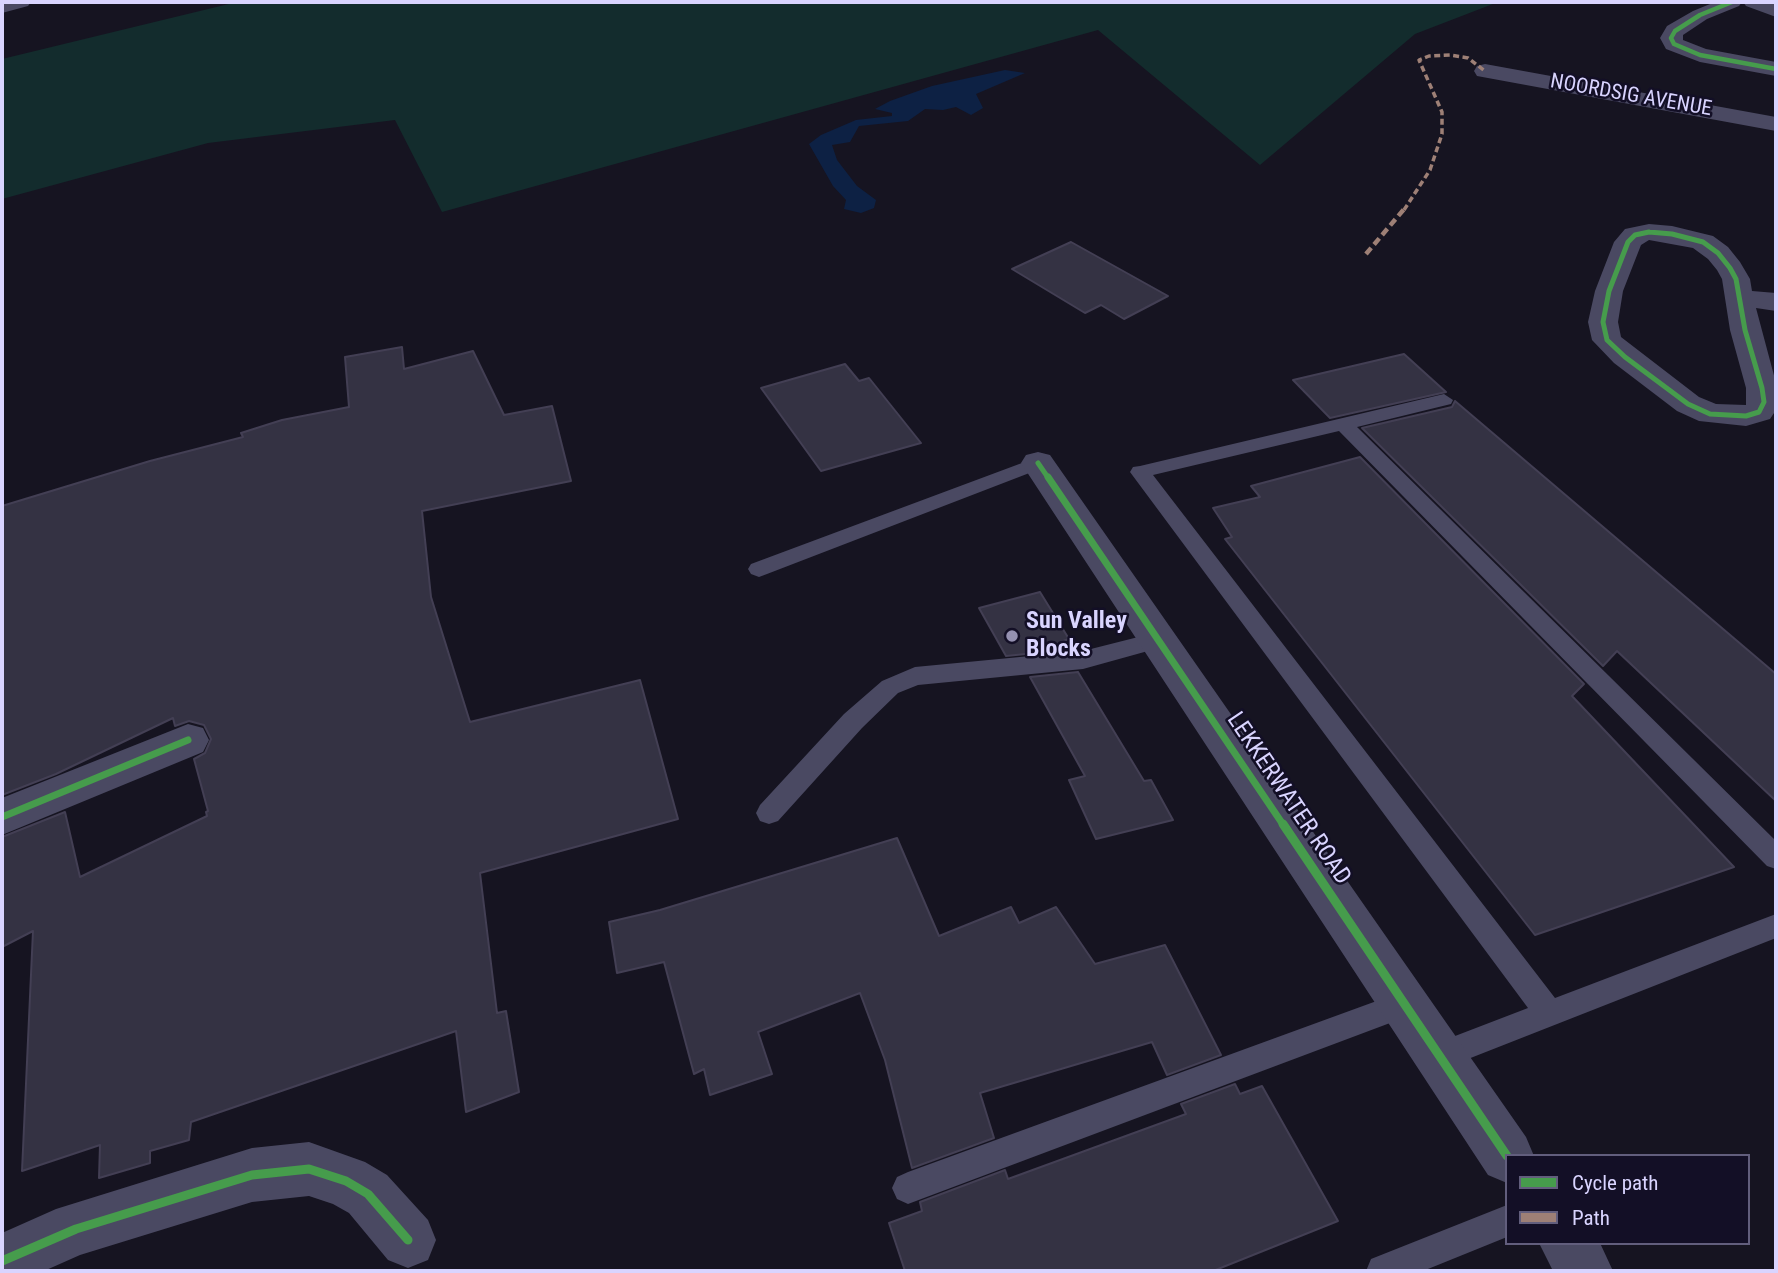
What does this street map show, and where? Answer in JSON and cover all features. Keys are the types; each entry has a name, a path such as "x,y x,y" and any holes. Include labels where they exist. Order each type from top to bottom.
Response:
{"street":[{"path":"2,8 21,2"},
{"path":"1732,2 1683,25 1671,38 1674,44 1700,55 1776,69"},
{"path":"1753,2 1776,11"},
{"name":"NOORDSIG AVENUE","path":"1485,71 1776,124"},
{"path":"1659,232 1703,242 1718,253 1730,268 1740,298 1745,330 1762,388 1764,402 1759,412 1746,416 1710,414 1688,404 1625,357 1607,340 1603,323 1609,291 1628,243 1635,235 1659,232"},
{"path":"1740,298 1776,302"},
{"name":"LEKKERWATER ROAD","path":"1038,463 1506,1154"},
{"path":"2,817 188,740"},
{"path":"2,1261 76,1229 251,1175 309,1169 346,1181 368,1194 408,1240"},
{"path":"1567,1245 1586,1271"}],"lane":[{"path":"1444,400 1140,472 1550,1015"},
{"path":"1343,425 1776,858"},
{"path":"759,569 1038,463"},
{"path":"769,813 853,721 890,687 915,676 1083,660 1157,640"},
{"path":"1440,1056 1776,926"},
{"path":"908,1188 1404,1004"},
{"path":"1383,1271 1505,1222"}],"green space":[{"path":"237,2 1498,2 1415,34 1260,165 1098,30 442,212 395,120 208,143 2,199 2,59"}],"water":[{"path":"1005,70 1025,73 976,94 983,108 971,115 956,107 943,110 925,109 908,121 859,126 850,142 832,145 837,160 857,186 876,200 874,208 861,213 844,209 846,200 833,186 809,144 821,135 856,120 892,116 892,113 875,109 890,101 932,86"}],"building":[{"path":"1071,242 1168,296 1124,319 1101,305 1085,313 1012,269"},
{"path":"402,347 404,369 473,351 504,415 552,406 571,481 422,511 431,597 470,722 640,680 678,819 480,873 497,1013 506,1011 519,1092 466,1112 456,1031 191,1122 189,1140 150,1151 150,1163 99,1178 100,1145 22,1171 33,931 2,947 2,837 65,812 80,877 207,816 194,759 205,753 211,739 204,725 189,721 175,726 173,718 56,774 2,795 2,506 150,461 243,437 241,433 282,420 349,407 345,357"},
{"path":"1404,354 1446,392 1330,418 1293,380"},
{"path":"845,364 859,381 869,378 921,443 821,471 761,388"},
{"path":"1455,401 1776,674 1776,801 1617,651 1603,666 1362,428 1452,407"},
{"path":"1360,457 1584,684 1572,696 1734,867 1535,935 1225,539 1232,537 1213,508 1260,497 1251,486"},
{"path":"1040,592 1069,639 1060,642 1065,650 1006,656 979,608"},
{"path":"1078,672 1144,781 1151,780 1173,820 1096,839 1069,780 1085,776 1030,677"},
{"path":"897,838 939,936 1011,907 1019,923 1056,907 1095,964 1165,945 1221,1055 1167,1075 1152,1042 980,1093 994,1138 912,1168 885,1060 860,993 758,1032 772,1074 710,1095 704,1069 694,1074 664,962 617,973 609,922 660,910"},
{"path":"1235,1084 1240,1094 1262,1086 1338,1221 1213,1271 905,1271 889,1223 922,1211 920,1202 1005,1170 1008,1179 1186,1114 1181,1104"}],"marked path":[{"path":"1366,254 1401,214 1430,170 1442,134 1442,112 1419,60 1429,56 1450,55 1468,58 1485,71"}],"cycle path":[{"path":"1732,2 1700,15 1675,31 1671,38 1674,44 1700,55 1776,69"},
{"path":"1649,232 1672,234 1703,242 1718,253 1730,268 1736,279 1745,330 1762,388 1764,402 1759,412 1746,416 1710,414 1688,404 1625,357 1607,340 1603,322 1609,291 1628,242 1635,235 1649,232"},
{"path":"1038,463 1506,1154"},
{"path":"2,817 188,740"},
{"path":"2,1261 76,1229 252,1175 309,1169 346,1181 368,1194 408,1240"}],"place":[{"name":"Sun Valley Blocks","path":"1012,636"}]}
